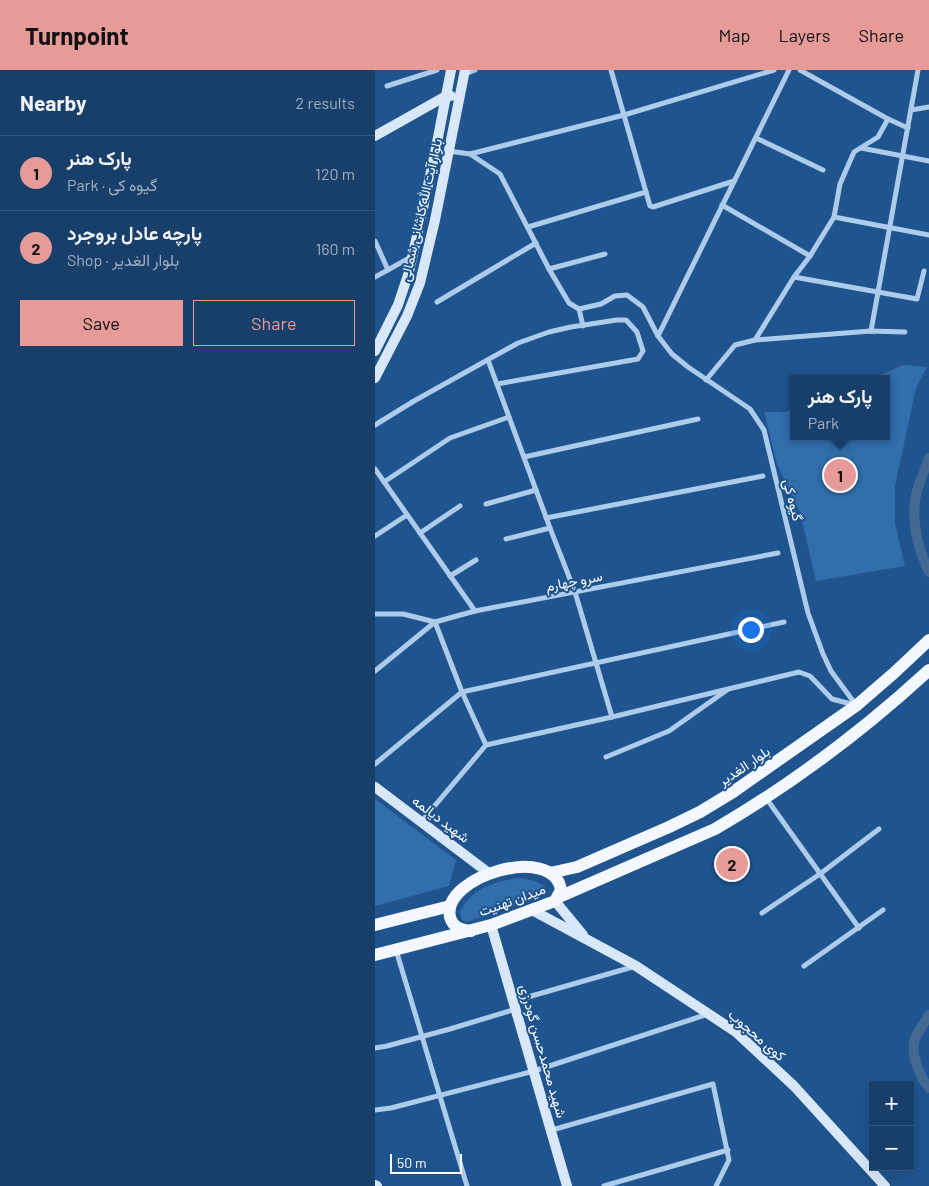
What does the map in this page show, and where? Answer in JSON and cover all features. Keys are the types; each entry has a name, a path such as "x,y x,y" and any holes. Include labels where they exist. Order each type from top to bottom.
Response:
{"main road":[{"name":"بلوار الغدیر","path":"550,873 577,867 700,812 755,778 857,705 929,640"},
{"path":"557,899 715,829 831,752 873,720 929,670"},
{"name":"میدان تهنیت","path":"518,866 540,869 550,873 561,887 557,899 532,910 471,931 454,925 450,916 450,906 463,888 490,874 518,866"},
{"path":"375,925 450,906"},
{"path":"375,955 471,931"}],"street":[{"path":"387,86 437,70"},
{"name":"بلوار آیت الله کاشانی شمالی","path":"375,350 405,287 451,70"},
{"path":"465,72 475,70"},
{"path":"611,70 650,206 735,181"},
{"path":"449,151 470,154 624,115 774,70"},
{"path":"658,336 789,70"},
{"path":"800,70 888,119 908,128"},
{"path":"871,331 918,70"},
{"name":"بلوار آیت الله کاشانی شمالی","path":"375,378 404,323 421,283 465,72"},
{"path":"375,136 446,96 460,96"},
{"path":"911,110 929,107"},
{"path":"755,340 834,217 840,184 853,152 878,137 888,119"},
{"path":"756,138 823,170"},
{"path":"860,148 929,161"},
{"path":"470,154 500,174 549,269 569,303 579,310 583,326"},
{"path":"528,227 646,192"},
{"path":"722,205 810,256"},
{"path":"834,217 929,235"},
{"path":"375,241 388,270"},
{"path":"437,302 536,243"},
{"path":"549,269 605,254"},
{"path":"375,277 413,256"},
{"path":"794,277 917,299 925,271"},
{"name":"گیوه کی","path":"579,310 601,304 615,296 627,295 643,307 658,336 673,354 706,380 751,409 764,430 808,613 831,671 857,705"},
{"path":"375,425 413,401 488,360 526,340 549,332 571,327 627,320 637,332 643,351 638,358 497,384"},
{"path":"706,380 735,345 755,340 871,331 905,332"},
{"path":"488,360 575,592 612,717"},
{"path":"383,482 450,438 509,417"},
{"path":"524,457 698,419"},
{"path":"375,469 475,611"},
{"path":"547,518 763,476"},
{"path":"486,504 536,490"},
{"path":"420,533 459,506"},
{"path":"375,536 407,515"},
{"path":"506,539 550,528"},
{"name":"سرو چهارم","path":"375,614 403,614 435,622 475,611 778,553"},
{"path":"450,576 475,560"},
{"path":"375,671 435,622 462,692 486,744"},
{"path":"375,764 462,692 784,622"},
{"path":"421,822 486,744 612,717 799,672 810,676 832,699 857,705"},
{"path":"606,756 669,731 729,688"},
{"name":"شهید دیالمه","path":"375,787 490,874"},
{"path":"765,797 859,928"},
{"path":"762,913 821,874 879,829"},
{"path":"557,899 585,938"},
{"name":"کوی محجوب","path":"532,910 636,966 736,1032 794,1086 885,1186"},
{"path":"804,966 883,910"},
{"name":"شهید محمدحسن گودرزی","path":"491,925 567,1186"},
{"path":"395,950 467,1186"},
{"path":"375,1048 422,1036 636,966"},
{"path":"375,1110 440,1096 534,1071 709,1014"},
{"path":"552,1130 713,1084 729,1160 716,1186"},
{"path":"604,1186 727,1150"}],"shaded area":[{"path":"903,365 927,367 916,388 895,486 895,523 905,566 816,581 800,512 777,464 764,412 790,410 790,440 890,440 890,375 880,375"},
{"path":"375,799 456,860 449,886 375,906"},
{"path":"519,878 533,881 543,886 546,888 545,895 467,922 462,920 460,912 464,904 477,891 501,881"}],"waterway":[{"path":"929,458 917,490 914,514 919,544 929,572"},
{"path":"929,1015 918,1033 914,1044 917,1065 922,1078 929,1088"}],"place":[{"name":"پارک هنر","path":"840,475"},
{"name":"پارچه عادل بروجرد","path":"732,864"}]}
